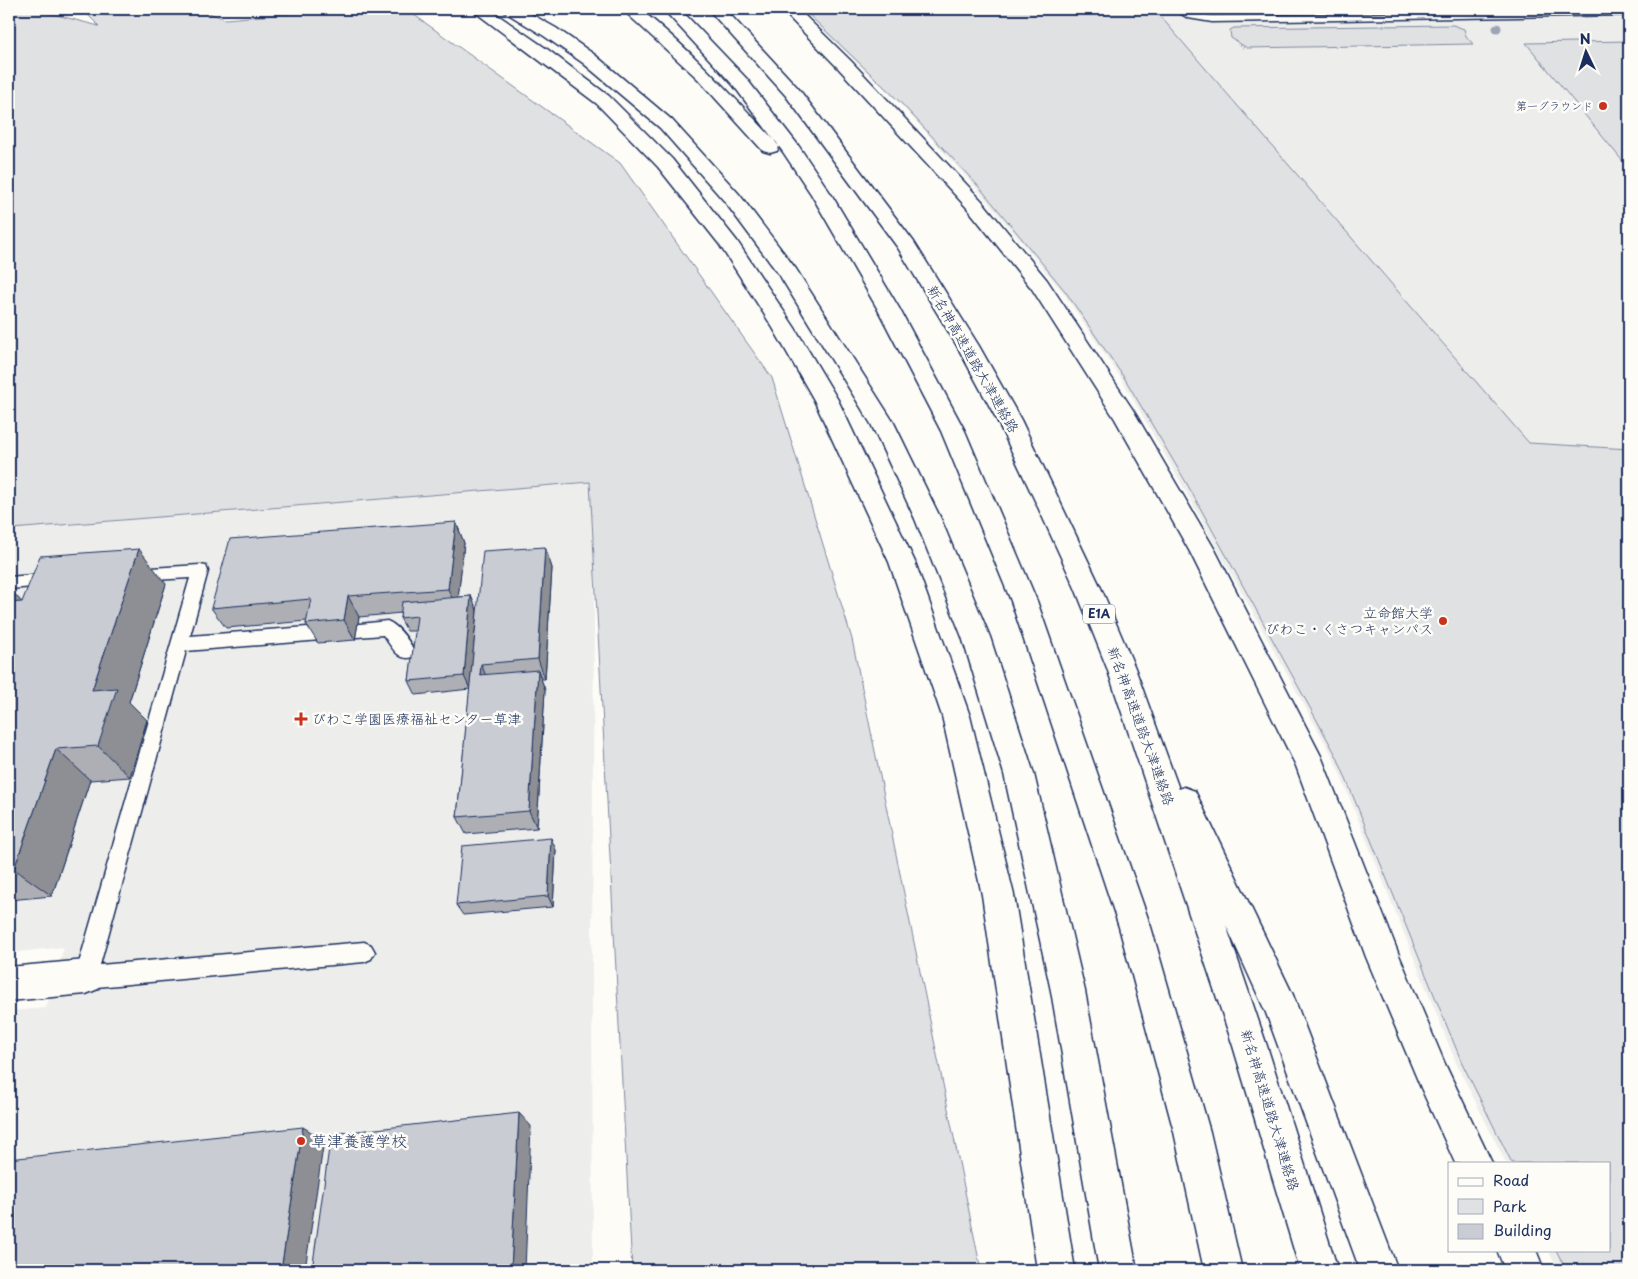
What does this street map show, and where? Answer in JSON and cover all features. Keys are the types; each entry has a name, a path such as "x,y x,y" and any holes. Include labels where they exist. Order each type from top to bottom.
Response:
{"main road":[{"path":"479,9 542,52 603,100 665,162 727,241 784,328 826,400 902,562 956,716 998,895 1056,1270"},
{"path":"511,9 550,32 589,59 666,124 732,198 789,274 882,423 928,520 976,637 1019,774 1068,990 1118,1270"},
{"path":"630,9 679,50 717,88 778,156 854,254"},
{"path":"671,9 740,82 767,116 821,194 854,254 888,308 953,431 1024,601 1134,928 1192,1132 1223,1270"},
{"path":"709,9 735,30"},
{"path":"716,9 735,30"},
{"path":"789,9 845,65 975,206 1040,285 1125,416 1202,550 1310,765 1387,966 1433,1076 1474,1162"},
{"name":"新名神高速道路大津連絡路","path":"735,30 792,92 907,246 968,346 1009,420 1050,505 1088,588 1121,668 1250,1046 1319,1270"},
{"path":"1121,668 1281,1007 1379,1270"},
{"path":"9,984 86,977"},
{"path":"1517,1252 1525,1270"}],"lane":[{"path":"1178,9 1192,16 1212,19 1345,13 1629,12"},
{"path":"114,576 200,571 86,977 364,952"},
{"path":"9,583 66,579"},
{"path":"357,630 387,628 406,652"},
{"path":"179,644 321,633"}],"shaded area":[{"name":"立命館大学 びわこ・くさつキャンパス","path":"801,9 1629,9 1629,1270 1558,1270 1549,1252 1610,1252 1610,1162 1506,1162 1457,1065 1333,757 1122,380 1062,291 977,189 899,103"},
{"name":"びわこ学園医療福祉センター草津","path":"595,455 592,956 593,1270 9,1270 9,1011 46,1008 64,947 9,953 9,460"}],"green space":[{"path":"9,9 33,9 99,26 82,9 198,9 225,19 348,9 406,9 620,163 772,378 852,639 981,1270 632,1270 590,482 12,529 9,526"},
{"name":"立命館大学 びわこ・くさつキャンパス","path":"803,9 1154,9 1529,443 1629,449 1629,1270 1566,1270 1557,1252 1610,1252 1610,1162 1512,1162 1462,1063 1337,757 1187,484 1125,379 1065,291 980,188 901,103"},
{"path":"1453,25 1464,29 1466,36 1473,44 1247,48 1231,38 1230,30 1234,28"},
{"name":"第一グラウンド","path":"1629,41 1629,169 1526,43"}],"building":[{"path":"456,522 448,589 348,596 344,620 306,624 311,599 211,608 230,539"},
{"path":"545,547 538,659 481,664 480,675 538,670 529,811 457,817 483,551"},
{"path":"139,549 92,690 117,688 98,746 56,749 14,869 9,869 9,603 22,602 40,556"},
{"path":"471,596 464,676 409,681 417,616 400,618 402,602"},
{"path":"551,838 548,896 456,905 462,846"},
{"path":"519,1113 511,1270 312,1270 331,1134"},
{"path":"303,1127 281,1270 9,1270 9,1159"}],"place":[{"name":"第一グラウンド","path":"1603,106"},
{"name":"立命館大学 びわこ・くさつキャンパス","path":"1443,621"},
{"name":"びわこ学園医療福祉センター草津","path":"301,719"},
{"name":"草津養護学校","path":"301,1141"}]}
